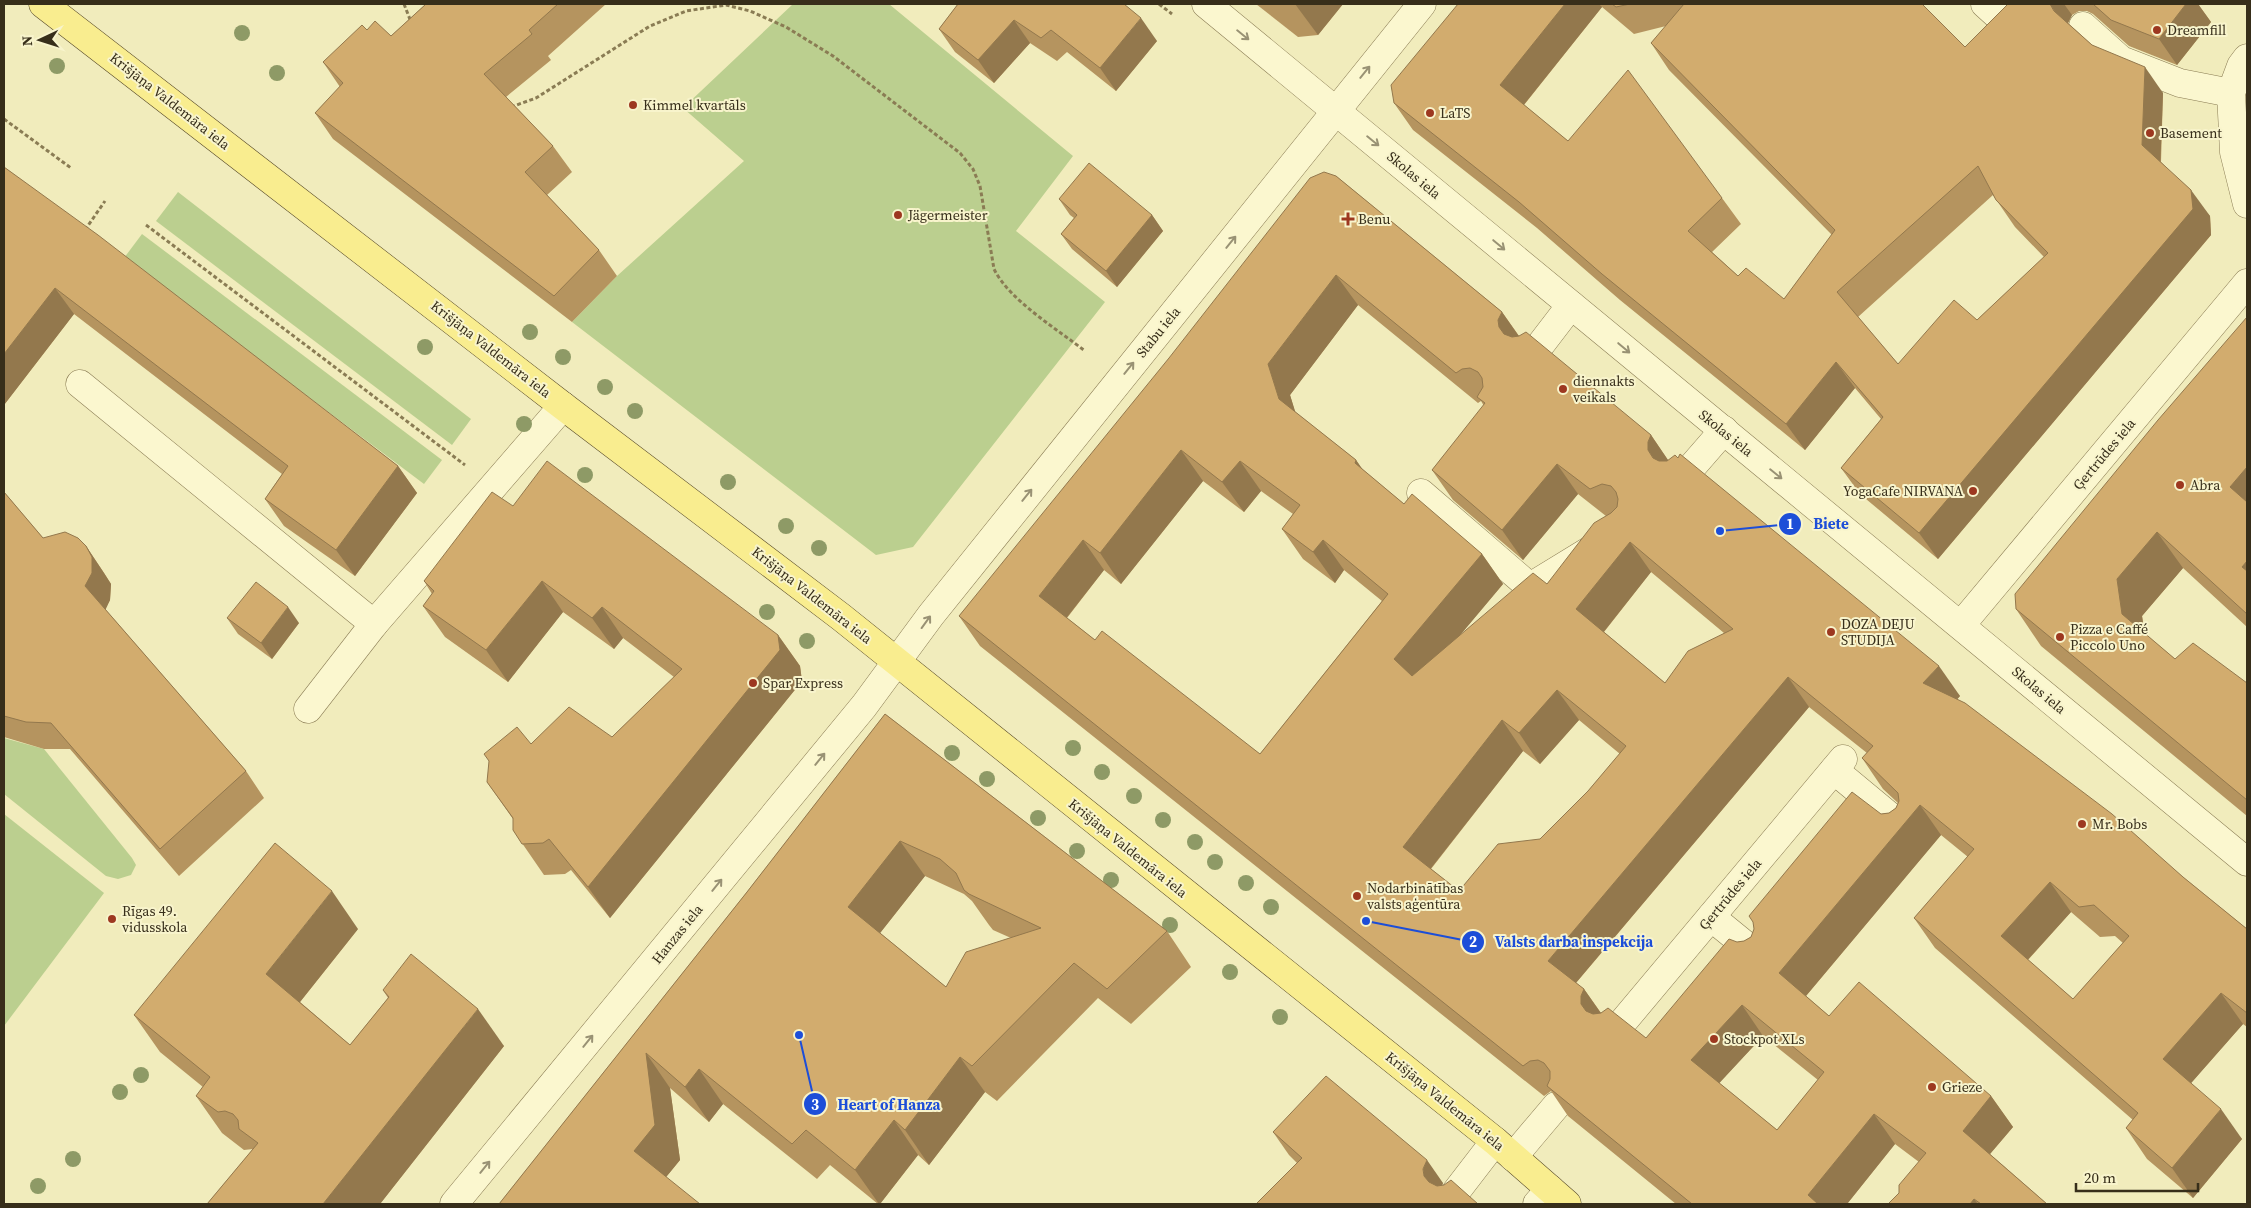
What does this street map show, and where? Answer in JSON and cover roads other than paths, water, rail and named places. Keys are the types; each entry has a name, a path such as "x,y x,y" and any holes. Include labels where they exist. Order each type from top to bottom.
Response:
{"main road":[{"name":"Krišjāņa Valdemāra iela","path":"43,4 563,406 897,661 1504,1149 1552,1199"}],"street":[{"name":"Skolas iela","path":"1206,4 2247,862"},
{"name":"Stabu iela","path":"897,661 937,608 1422,4"},
{"path":"1985,4 1996,14 2013,4"},
{"path":"2083,26 2120,60 2180,83 2231,93"},
{"path":"2247,58 2241,66 2231,93 2234,152 2247,204"},
{"name":"Ģertrūdes iela","path":"1960,625 2247,282"},
{"path":"1535,352 1571,305"},
{"path":"80,384 374,624"},
{"path":"308,708 374,624 563,406"},
{"path":"1684,476 1724,430"},
{"path":"1421,493 1530,587 1610,538"},
{"name":"Hanzas iela","path":"454,1204 864,706 897,661"},
{"name":"Ģertrūdes iela","path":"1617,1029 1838,765 1905,829"},
{"path":"1711,917 1760,957"},
{"path":"1455,1193 1556,1106"}],"place":[{"name":"Dreamfill","path":"2157,30"},
{"name":"Kimmel kvartāls","path":"633,105"},
{"name":"LaTS","path":"1430,113"},
{"name":"Basement","path":"2150,133"},
{"name":"Jägermeister","path":"898,215"},
{"name":"Benu","path":"1348,219"},
{"name":"diennakts veikals","path":"1563,389"},
{"name":"Abra","path":"2180,485"},
{"name":"YogaCafe NIRVANA","path":"1973,491"},
{"name":"Biete","path":"1720,531"},
{"name":"DOZA DEJU STUDIJA","path":"1831,632"},
{"name":"Pizza e Caffé Piccolo Uno","path":"2060,637"},
{"name":"Spar Express","path":"753,683"},
{"name":"Mr. Bobs","path":"2082,824"},
{"name":"Nodarbinātības valsts aģentūra","path":"1357,896"},
{"name":"Rīgas 49. vidusskola","path":"112,919"},
{"name":"Valsts darba inspekcija","path":"1366,921"},
{"name":"Heart of Hanza","path":"799,1035"},
{"name":"Stockpot XLs","path":"1714,1039"},
{"name":"Grieze","path":"1932,1087"}]}
